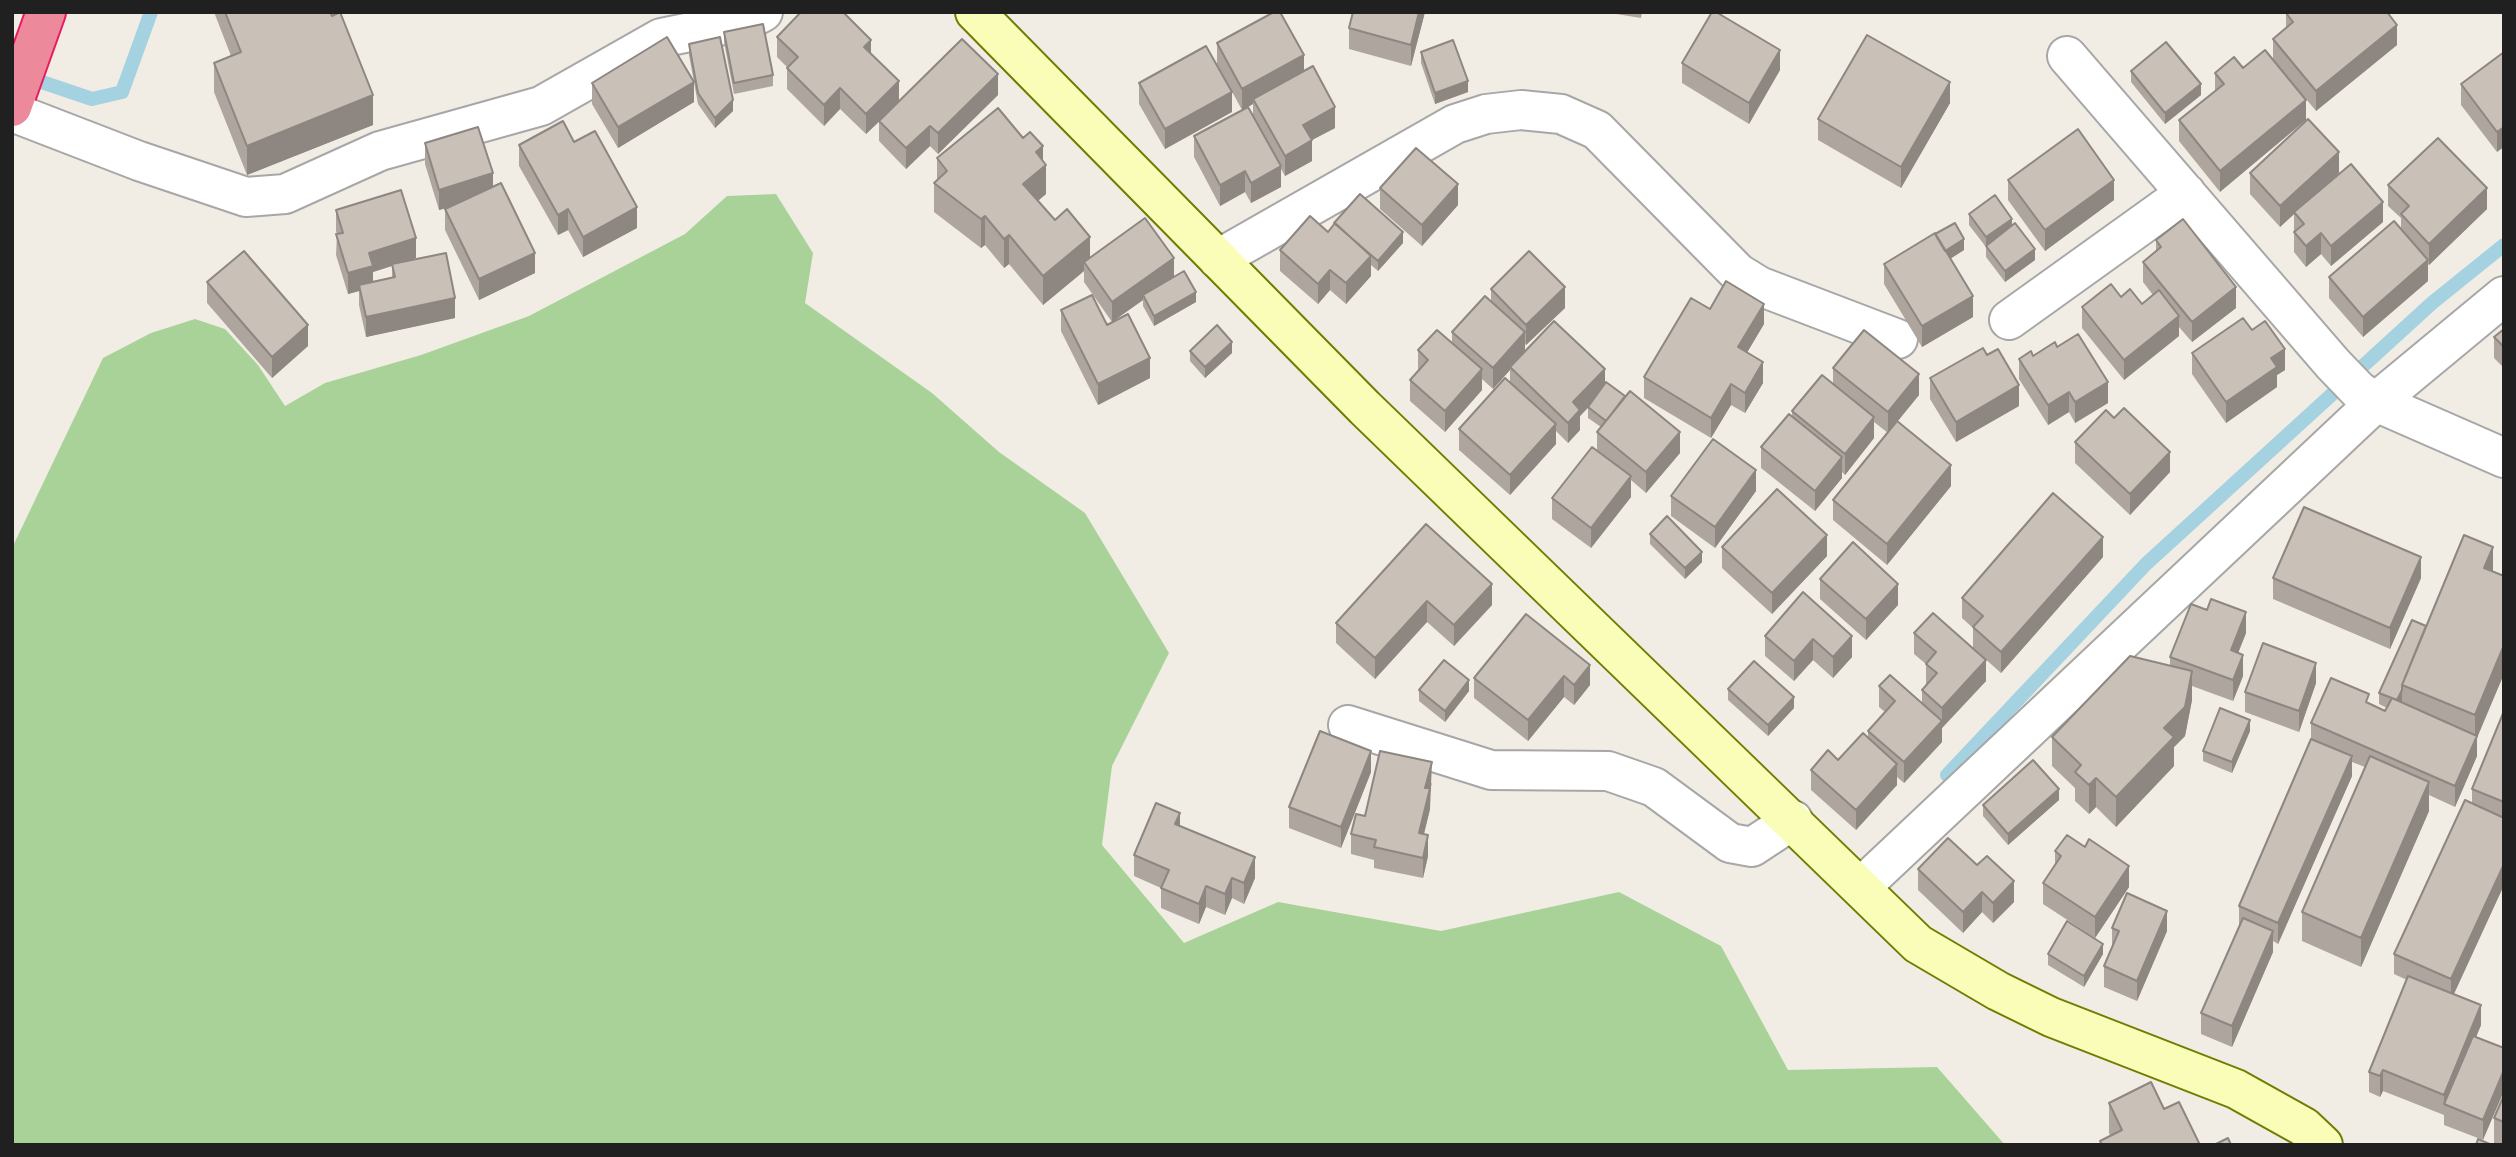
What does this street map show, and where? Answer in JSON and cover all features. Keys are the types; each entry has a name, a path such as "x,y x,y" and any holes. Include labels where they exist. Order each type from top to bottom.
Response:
{"highway":[{"path":"12,107 46,12"}],"street":[{"path":"12,112 246,197 285,194 380,151 541,106 661,38 748,20 763,12"},
{"path":"975,12 1366,408 1918,944 1998,991 2051,1017 2236,1088 2304,1127 2323,1145"},
{"path":"2067,56 2356,386 2504,458"},
{"path":"1218,259 1455,124 1486,114 1521,110 1561,114 1597,130 1738,272 1769,290 1898,339"},
{"path":"2009,320 2186,193"},
{"path":"1861,887 2356,386 2504,296"},
{"path":"1348,725 1491,770 1608,771 1654,787 1730,843 1752,847 1793,820"}],"green space":[{"path":"776,194 813,253 805,303 932,393 999,452 1085,513 1169,653 1112,766 1102,845 1184,943 1278,902 1441,931 1619,892 1721,946 1788,1070 1937,1067 2005,1145 12,1145 12,548 103,358 151,333 195,319 225,329 258,365 285,406 325,383 421,355 529,316 685,234 727,196"}],"building":[{"path":"225,12 330,12 332,16 340,12 373,95 247,146 214,63 241,52"},
{"path":"801,12 843,12 871,40 864,47 899,81 866,114 840,88 824,105 787,68 798,57 777,37"},
{"path":"1274,12 1280,12 1304,55 1242,89 1217,43"},
{"path":"1353,12 1419,12 1411,45 1349,28"},
{"path":"1712,12 1780,50 1749,103 1682,63"},
{"path":"2287,12 2387,12 2397,25 2316,91 2273,39 2293,22"},
{"path":"763,24 773,75 734,83 724,32"},
{"path":"1867,35 1950,82 1901,167 1818,119"},
{"path":"667,37 694,82 618,127 592,83"},
{"path":"720,37 733,100 715,118 698,93 689,44"},
{"path":"962,39 998,74 938,133 930,126 906,148 879,121"},
{"path":"1453,40 1468,81 1435,93 1421,52"},
{"path":"2166,42 2201,84 2165,113 2131,71"},
{"path":"1206,46 1232,92 1165,129 1139,83"},
{"path":"2265,50 2306,100 2220,171 2179,120 2224,84 2215,73 2234,57 2243,68"},
{"path":"2504,52 2504,127 2497,132 2461,84"},
{"path":"1313,66 1335,107 1303,125 1312,140 1285,156 1253,99"},
{"path":"1248,107 1281,166 1251,183 1245,171 1220,185 1194,136"},
{"path":"998,108 1023,138 1030,132 1043,146 1036,152 1046,165 1023,184 1055,220 1067,209 1090,237 1043,276 1009,235 1004,239 985,216 981,219 934,183 947,171 937,158"},
{"path":"2308,119 2339,152 2280,206 2250,173"},
{"path":"563,121 574,142 595,131 637,207 583,237 568,209 558,215 519,145"},
{"path":"478,127 493,173 439,190 425,143"},
{"path":"2078,129 2114,180 2045,230 2008,180"},
{"path":"2438,138 2487,188 2429,244 2401,214 2409,206 2388,185"},
{"path":"1416,148 1458,184 1422,225 1380,188"},
{"path":"2351,164 2383,202 2331,246 2321,233 2306,246 2294,232 2304,224 2294,212"},
{"path":"501,183 535,253 479,279 445,209"},
{"path":"401,190 416,238 369,253 373,266 348,273 336,234 343,233 336,210"},
{"path":"1360,194 1403,232 1378,261 1334,223"},
{"path":"1995,195 2012,219 1986,237 1969,214"},
{"path":"1310,216 1328,232 1335,223 1371,256 1346,283 1330,270 1318,284 1280,250"},
{"path":"1145,218 1174,258 1112,302 1084,262"},
{"path":"2183,219 2236,287 2192,322 2143,262 2161,247 2156,240"},
{"path":"2394,221 2428,260 2363,317 2329,277"},
{"path":"1955,223 1964,239 1945,251 1935,234"},
{"path":"2015,223 2035,249 2005,271 1986,246"},
{"path":"1935,233 1973,296 1922,326 1884,264"},
{"path":"244,251 308,325 272,357 207,282"},
{"path":"1529,251 1565,287 1526,325 1491,289"},
{"path":"446,253 455,298 366,317 359,285 395,277 392,264"},
{"path":"1184,271 1196,292 1154,316 1143,295"},
{"path":"1726,281 1764,304 1738,347 1763,362 1745,393 1731,384 1711,418 1644,377 1691,298 1710,309"},
{"path":"2111,284 2121,297 2130,289 2142,304 2159,290 2179,316 2124,360 2082,307"},
{"path":"1092,295 1107,325 1128,314 1150,358 1098,384 1061,310"},
{"path":"1485,296 1525,332 1493,368 1452,332"},
{"path":"2243,318 2252,330 2265,321 2285,349 2271,358 2277,367 2226,402 2192,353"},
{"path":"1554,321 1605,369 1573,402 1580,410 1568,423 1510,367"},
{"path":"1217,325 1232,342 1205,367 1190,351"},
{"path":"2504,329 2504,347 2494,337"},
{"path":"1437,330 1482,369 1445,411 1410,380 1428,360 1418,350"},
{"path":"1864,330 1919,374 1888,412 1833,368"},
{"path":"2078,334 2108,382 2075,402 2069,392 2048,405 2019,359 2031,351 2033,356 2055,342 2057,347"},
{"path":"1983,348 1987,355 1998,349 2019,385 1956,422 1930,378"},
{"path":"1822,375 1874,417 1845,454 1792,411"},
{"path":"1505,378 1556,424 1510,475 1459,429"},
{"path":"1606,382 1625,396 1606,421 1588,407"},
{"path":"1630,391 1680,432 1646,472 1597,432"},
{"path":"2124,408 2170,452 2130,494 2075,442 2106,410 2114,418"},
{"path":"1789,414 1842,457 1815,491 1761,447"},
{"path":"1897,421 1951,465 1887,544 1833,500"},
{"path":"1713,439 1756,470 1715,527 1671,496"},
{"path":"1592,447 1631,476 1591,528 1552,498"},
{"path":"1777,489 1827,535 1772,593 1722,547"},
{"path":"2053,493 2103,537 2001,652 1973,627 1983,616 1962,598"},
{"path":"2304,507 2421,557 2390,628 2273,578"},
{"path":"1667,516 1702,552 1685,568 1650,534"},
{"path":"1426,524 1492,584 1454,625 1427,601 1375,658 1336,623"},
{"path":"2464,535 2493,547 2484,568 2504,576 2504,645 2475,715 2402,685"},
{"path":"1853,542 1898,584 1866,619 1820,579"},
{"path":"1803,592 1852,636 1833,657 1813,639 1794,661 1765,636"},
{"path":"2211,599 2246,612 2231,650 2243,655 2233,680 2170,657 2191,604 2207,610"},
{"path":"1933,613 1986,660 1942,708 1922,690 1937,673 1926,664 1936,652 1914,633"},
{"path":"1526,614 1590,665 1574,685 1564,676 1528,720 1474,678"},
{"path":"2412,620 2426,626 2397,700 2379,693"},
{"path":"2263,643 2316,663 2299,711 2245,692"},
{"path":"2130,656 2192,671 2185,707 2164,728 2174,737 2116,797 2096,778 2089,785 2075,772 2081,765 2052,737"},
{"path":"1444,660 1469,680 1445,711 1419,690"},
{"path":"1754,661 1794,697 1768,725 1728,689"},
{"path":"1890,675 1942,721 1904,762 1868,731 1895,701 1879,686"},
{"path":"2331,678 2369,694 2366,702 2385,711 2392,698 2477,736 2455,786 2311,723"},
{"path":"2220,708 2250,720 2232,762 2203,751"},
{"path":"2504,711 2504,802 2472,789"},
{"path":"1320,731 1371,751 1341,827 1289,807"},
{"path":"1863,733 1897,764 1856,810 1811,770 1828,750 1838,760"},
{"path":"2311,739 2352,756 2278,923 2239,906"},
{"path":"1380,751 1432,762 1425,788 1430,788 1419,833 1428,835 1423,858 1374,847 1376,840 1351,834 1356,814 1365,816"},
{"path":"2370,756 2429,782 2361,938 2302,912"},
{"path":"2033,760 2059,789 2008,834 1983,805"},
{"path":"2465,800 2504,818 2504,864 2451,979 2394,954"},
{"path":"1156,803 1180,813 1175,824 1255,857 1244,883 1232,878 1225,894 1206,886 1199,904 1161,888 1169,870 1134,855"},
{"path":"2067,835 2085,847 2089,839 2129,866 2095,917 2043,883 2061,856 2055,851"},
{"path":"1948,838 1977,865 1987,856 2014,881 1993,903 1982,892 1963,912 1918,869"},
{"path":"2127,893 2167,911 2137,981 2104,966 2119,931 2112,928"},
{"path":"2243,918 2273,931 2232,1026 2201,1013"},
{"path":"2067,921 2103,944 2084,976 2048,954"},
{"path":"2408,976 2481,1005 2444,1095 2383,1070 2380,1076 2369,1072"},
{"path":"2473,1036 2504,1048 2504,1070 2483,1120 2444,1104"},
{"path":"2151,1082 2164,1109 2179,1102 2200,1145 2102,1145 2100,1141 2122,1130 2109,1103"},
{"path":"2504,1095 2504,1122 2494,1118"},
{"path":"2228,1138 2231,1145 2214,1145"},
{"path":"2478,1139 2492,1145 2476,1145"}],"waterway":[{"path":"24,76 92,99 122,92 151,12"},
{"path":"1947,775 2146,564 2432,303 2504,245"}]}
